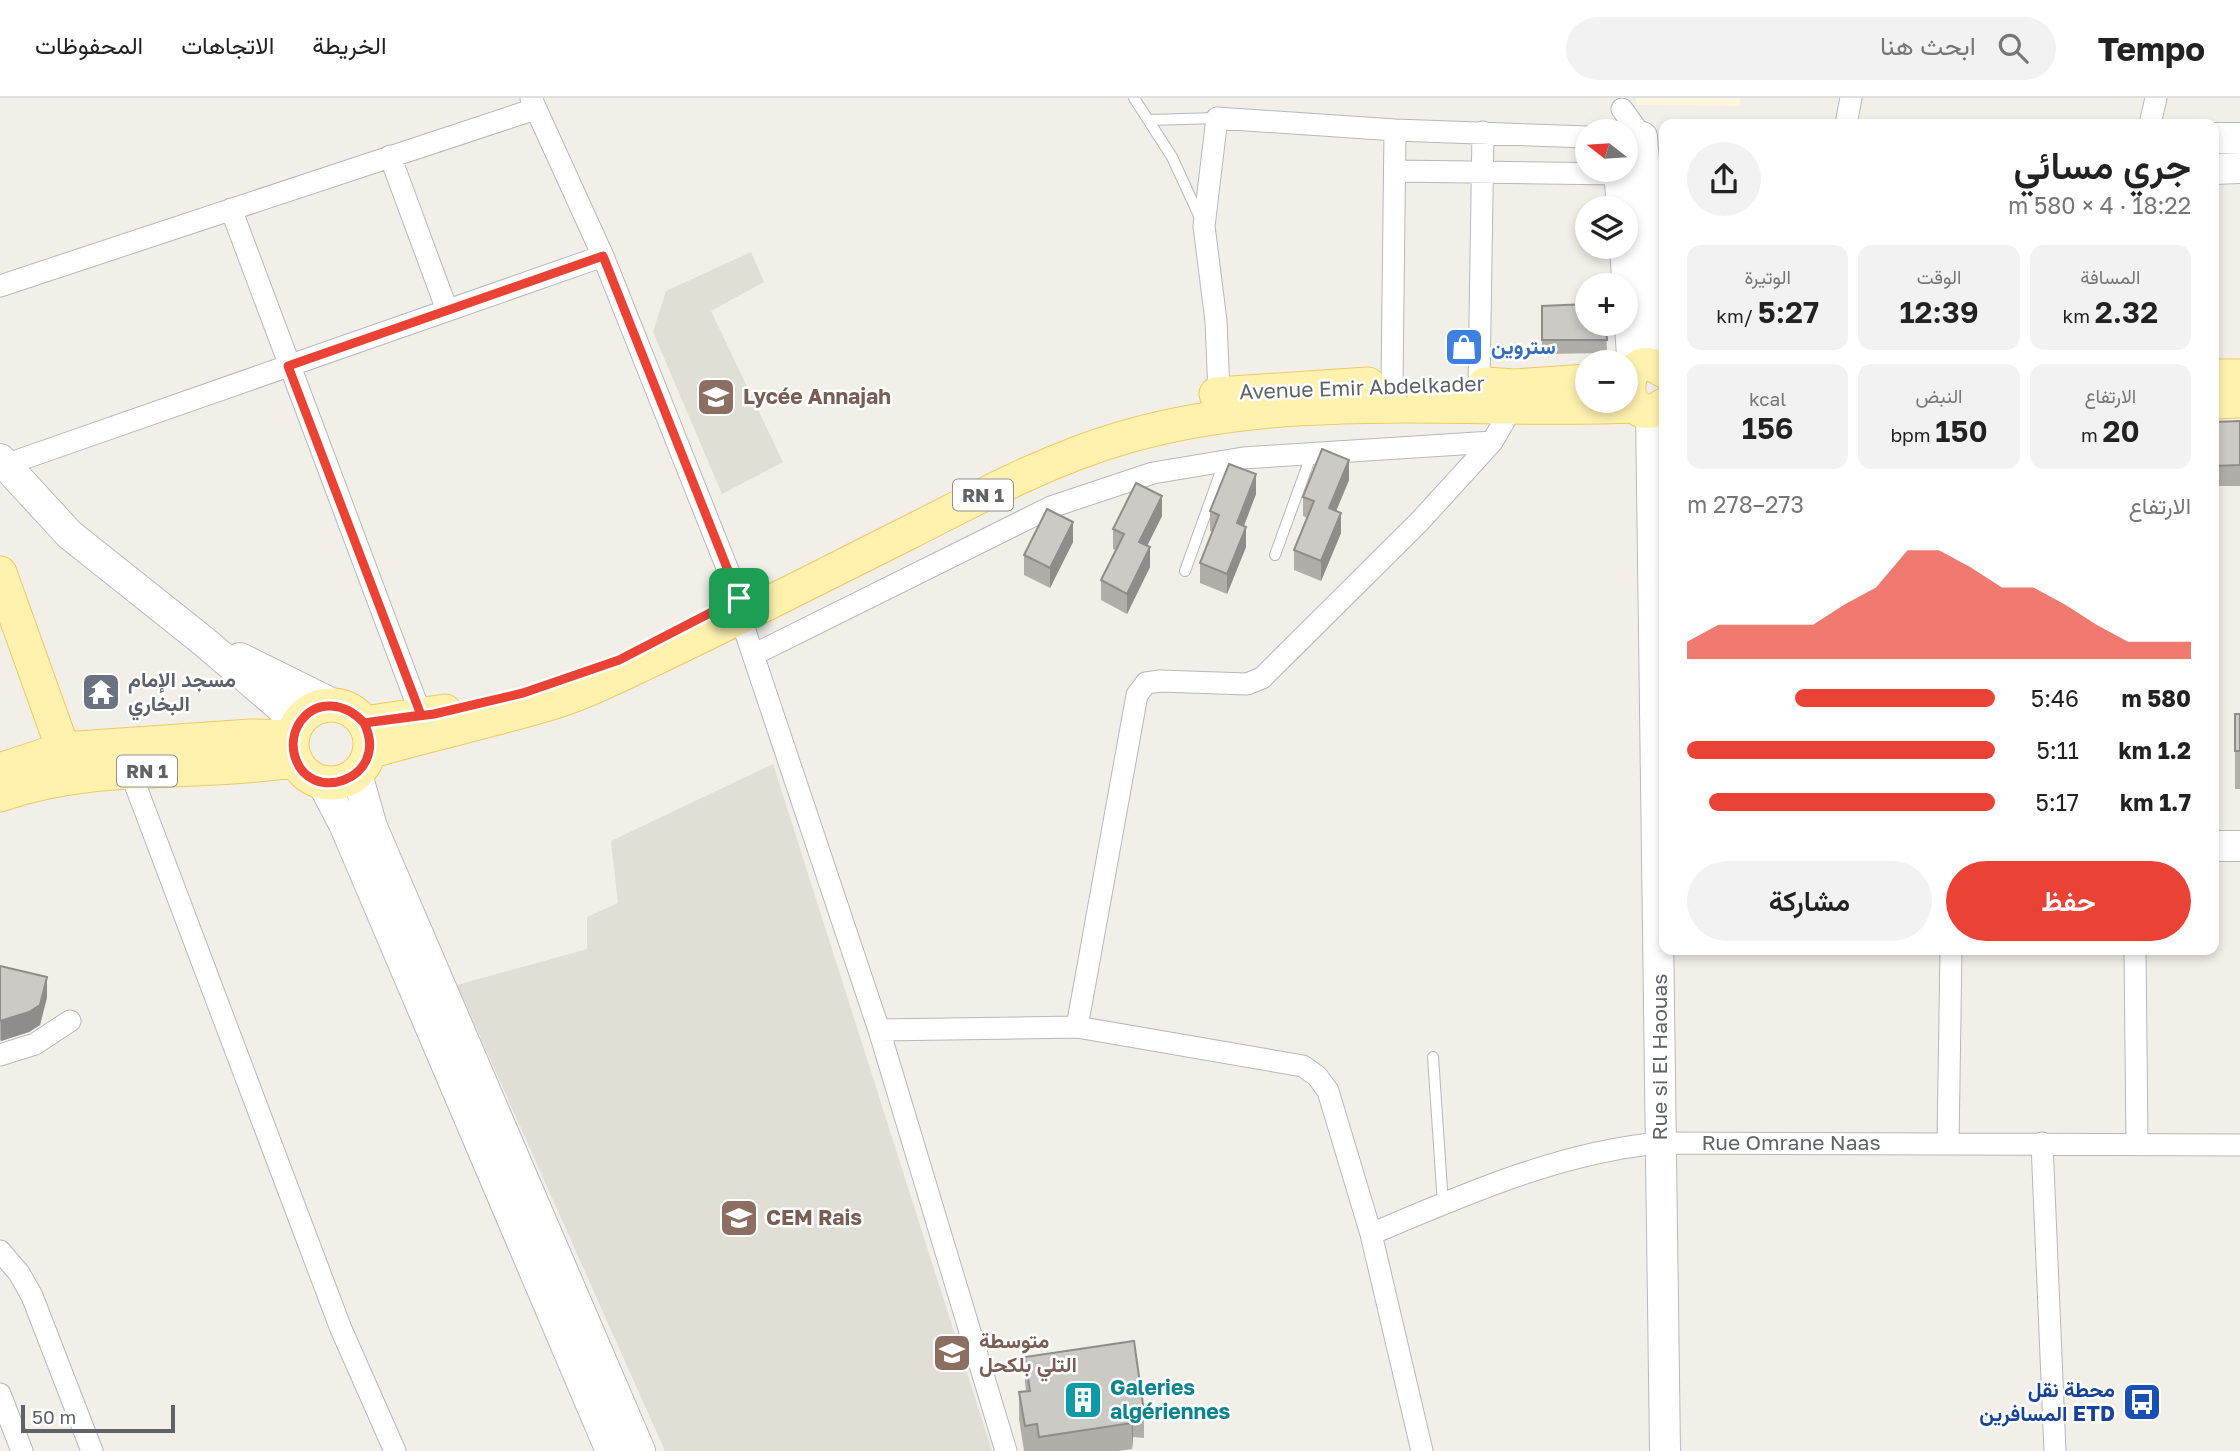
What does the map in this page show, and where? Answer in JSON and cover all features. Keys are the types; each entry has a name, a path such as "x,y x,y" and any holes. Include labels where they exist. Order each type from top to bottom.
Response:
{"main road":[{"path":"2219,138 2240,138"},
{"path":"2219,169 2240,169"},
{"path":"1637,182 1646,385"},
{"path":"1627,259 1646,385"},
{"path":"2219,376 2240,376"},
{"name":"Avenue Emir Abdelkader","path":"357,739 548,705 648,662 887,519 1062,437 1113,418 1219,393 1392,383 1479,384 1513,397 1575,384"},
{"name":"Avenue Emir Abdelkader","path":"357,739 421,715 523,693 619,660 1063,458 1123,438 1222,416 1513,397 1646,385"},
{"name":"Rue si El Haouas","path":"1646,385 1659,785"},
{"path":"2219,401 2240,401"},
{"path":"3,462 70,535 278,704 296,741 302,770 322,782 334,783 357,739"},
{"path":"0,573 63,749"},
{"path":"202,640 357,739"},
{"path":"296,741 314,709 357,739 372,827 640,1451"},
{"name":"RN 1","path":"0,770 63,749 251,736 296,741"},
{"name":"RN 1","path":"0,795 64,779 130,771 265,765 296,741"},
{"path":"322,782 344,824 611,1451"},
{"path":"2219,846 2240,846"},
{"name":"Rue si El Haouas","path":"1661,955 1660,1143 1665,1451"}],"street":[{"path":"1847,119 1851,98"},
{"path":"2151,119 2156,98"},
{"path":"0,286 390,156 533,103 603,256 739,607 879,1030 1006,1451"},
{"path":"1219,393 1216,321 1203,226 1217,118 1395,130 1575,136"},
{"path":"1392,383 1395,130"},
{"path":"1479,384 1483,132"},
{"path":"390,156 447,310"},
{"path":"1395,171 1575,173"},
{"path":"230,209 421,715"},
{"path":"3,462 603,256"},
{"path":"1077,1027 1137,695 1146,683 1160,681 1247,684 1262,678 1420,521 1492,442 1513,397"},
{"path":"755,653 1051,507 1153,473 1225,460 1492,442"},
{"path":"130,771 341,1329 395,1451"},
{"path":"1948,1144 1951,955"},
{"path":"2135,955 2137,1143"},
{"path":"0,1055 36,1044 70,1021"},
{"path":"879,1030 1077,1027 1303,1066 1317,1076 1328,1091 1371,1234 1422,1451"},
{"name":"Rue Omrane Naas","path":"1371,1234 1443,1203 1615,1147 1660,1143 2240,1145"},
{"path":"2042,1143 2055,1451"},
{"path":"0,1251 19,1273 32,1296 92,1451"},
{"path":"0,1394 14,1443"}],"lane":[{"path":"1134,98 1172,157 1203,226"},
{"path":"1150,120 1217,118"},
{"path":"1275,555 1312,453"},
{"path":"1185,571 1225,460"},
{"path":"1433,1056 1443,1203"}],"shaded area":[{"path":"1636,98 1740,98 1740,106 1637,105"},
{"name":"Lycée Annajah","path":"751,252 764,282 711,311 783,462 722,494 653,332 666,291"},
{"name":"CEM Rais","path":"773,764 992,1451 665,1451 457,985 587,949 587,917 618,903 611,841"}],"building":[{"path":"1575,305 1575,336 1607,336 1607,340 1542,340 1542,306"},
{"path":"2240,421 2240,465 2219,466 2219,422"},
{"path":"1322,449 1349,460 1329,508 1341,513 1321,561 1294,550 1314,501 1303,497"},
{"path":"1229,464 1256,474 1237,523 1246,527 1227,574 1200,563 1219,515 1210,511"},
{"path":"1136,483 1162,496 1139,542 1150,547 1127,594 1101,580 1124,534 1113,529"},
{"path":"1047,509 1073,522 1050,568 1024,555"},
{"path":"2235,714 2240,714 2240,751 2235,751"},
{"path":"0,966 47,977 40,1005 29,1012 0,1021"},
{"name":"Galeries algériennes","path":"1134,1341 1144,1412 1133,1411 1132,1423 1039,1437 1037,1424 1025,1426 1019,1392 1030,1391 1025,1357"}],"place":[{"name":"ستروين","path":"1464,347"},
{"name":"Lycée Annajah","path":"716,397"},
{"name":"مسجد الإمام البخاري","path":"101,692"},
{"name":"CEM Rais","path":"739,1218"},
{"name":"متوسطة التلي بلكحل","path":"952,1353"},
{"name":"Galeries algériennes","path":"1083,1400"},
{"name":"محطة نقل المسافرين ETD","path":"2142,1402"}],"route":[{"path":"739,598 603,256 288,366 421,715 364,723 370,742 369,751 357,774 334,783 311,778 296,760 293,737 298,725 314,709 337,706 348,709 364,723 434,714 523,693 619,660 739,598"}]}
